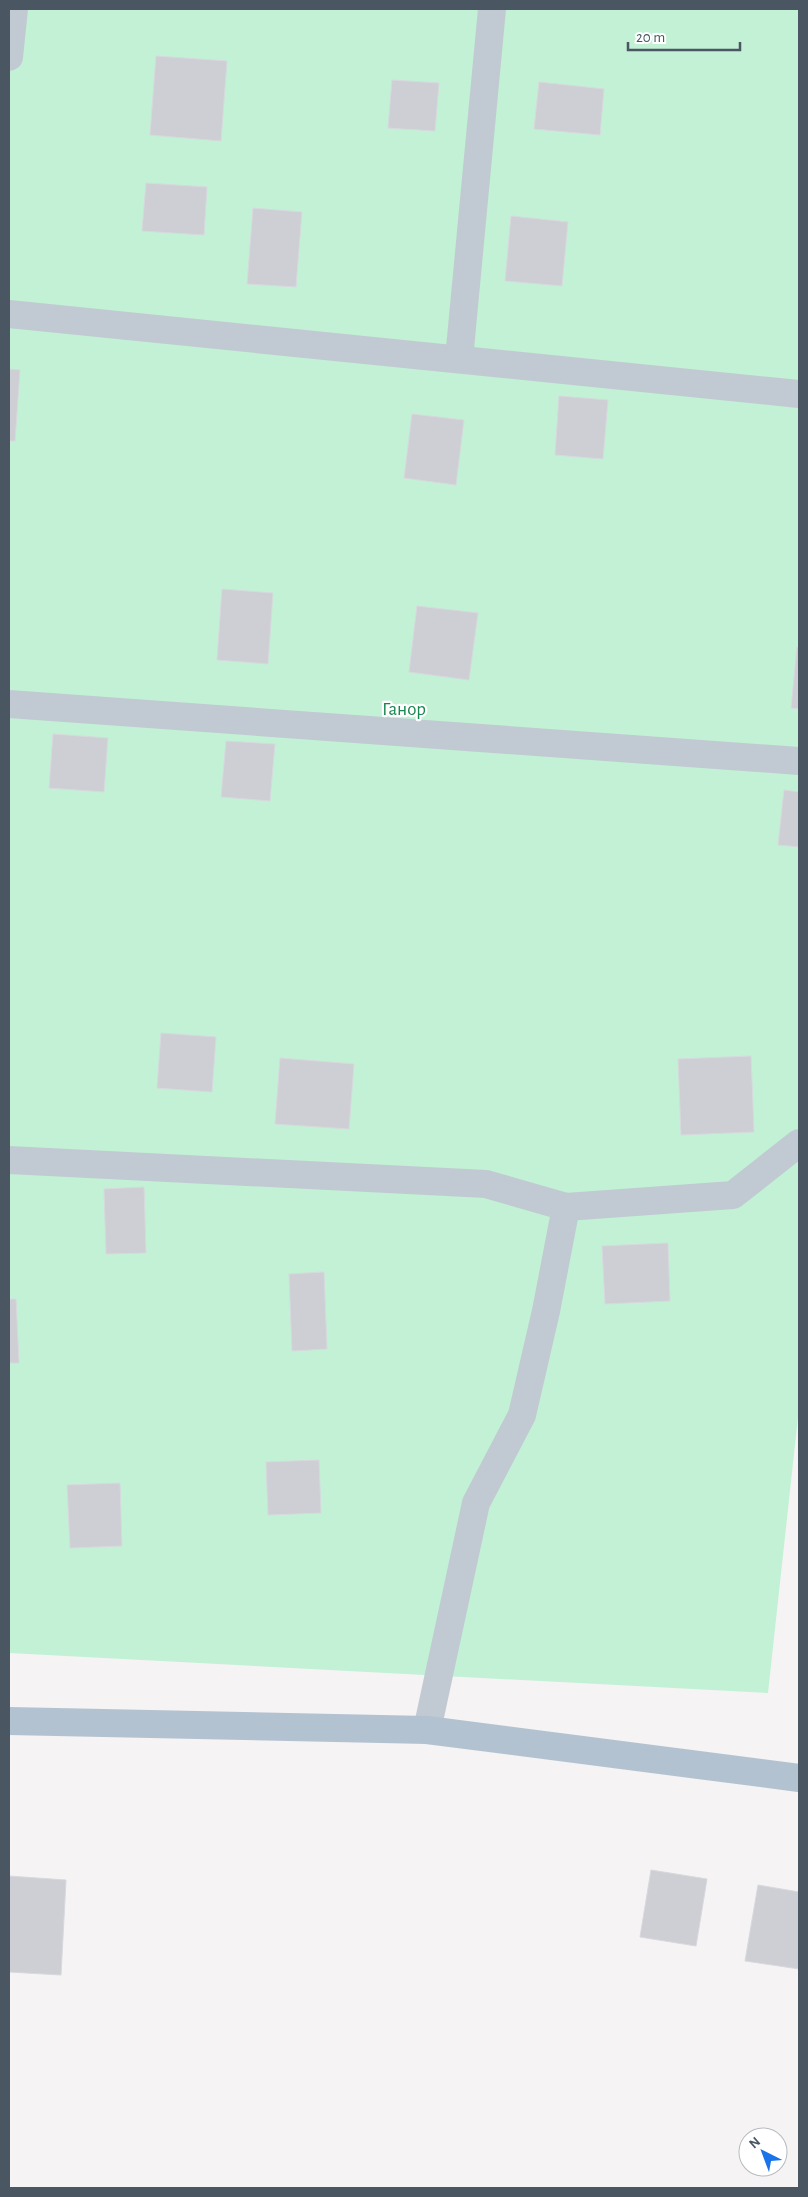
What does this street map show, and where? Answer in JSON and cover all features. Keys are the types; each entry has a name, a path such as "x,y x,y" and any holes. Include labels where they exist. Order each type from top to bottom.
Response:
{"main road":[{"path":"9,1721 427,1730 799,1778"}],"street":[{"path":"9,57 14,9"},
{"path":"459,359 492,9"},
{"path":"9,314 799,394"},
{"path":"9,704 799,761"},
{"path":"9,1160 486,1184 566,1207 733,1195 799,1143"},
{"path":"427,1730 476,1503 522,1415 546,1311 566,1207"}],"green space":[{"name":"Ганор","path":"9,9 799,9 799,1408 768,1693 9,1653"}],"building":[{"path":"156,56 227,61 221,141 150,135"},
{"path":"392,80 439,83 435,131 388,128"},
{"path":"539,82 604,89 600,135 534,129"},
{"path":"146,183 207,187 204,235 142,231"},
{"path":"253,208 302,212 296,287 247,284"},
{"path":"511,216 568,222 562,286 505,281"},
{"path":"9,369 20,370 15,441 9,441"},
{"path":"559,396 608,400 603,459 555,455"},
{"path":"412,414 464,420 456,485 404,478"},
{"path":"222,589 273,593 268,664 217,660"},
{"path":"417,606 478,613 469,680 409,672"},
{"path":"797,647 799,647 799,709 791,708"},
{"path":"53,734 108,738 104,792 49,788"},
{"path":"226,741 275,744 270,801 221,797"},
{"path":"784,790 799,792 799,847 778,845"},
{"path":"161,1033 216,1037 212,1092 157,1088"},
{"path":"751,1056 754,1132 681,1135 678,1059"},
{"path":"280,1058 354,1064 349,1129 275,1124"},
{"path":"144,1187 146,1253 106,1254 104,1189"},
{"path":"668,1243 670,1301 605,1304 602,1246"},
{"path":"324,1272 327,1349 292,1351 289,1274"},
{"path":"9,1299 16,1299 19,1363 9,1363"},
{"path":"319,1460 321,1513 268,1515 266,1462"},
{"path":"120,1483 122,1546 70,1548 67,1485"},
{"path":"651,1870 707,1879 696,1946 640,1937"},
{"path":"9,1876 66,1880 61,1975 9,1972"},
{"path":"758,1885 799,1892 799,1969 745,1961"}]}
